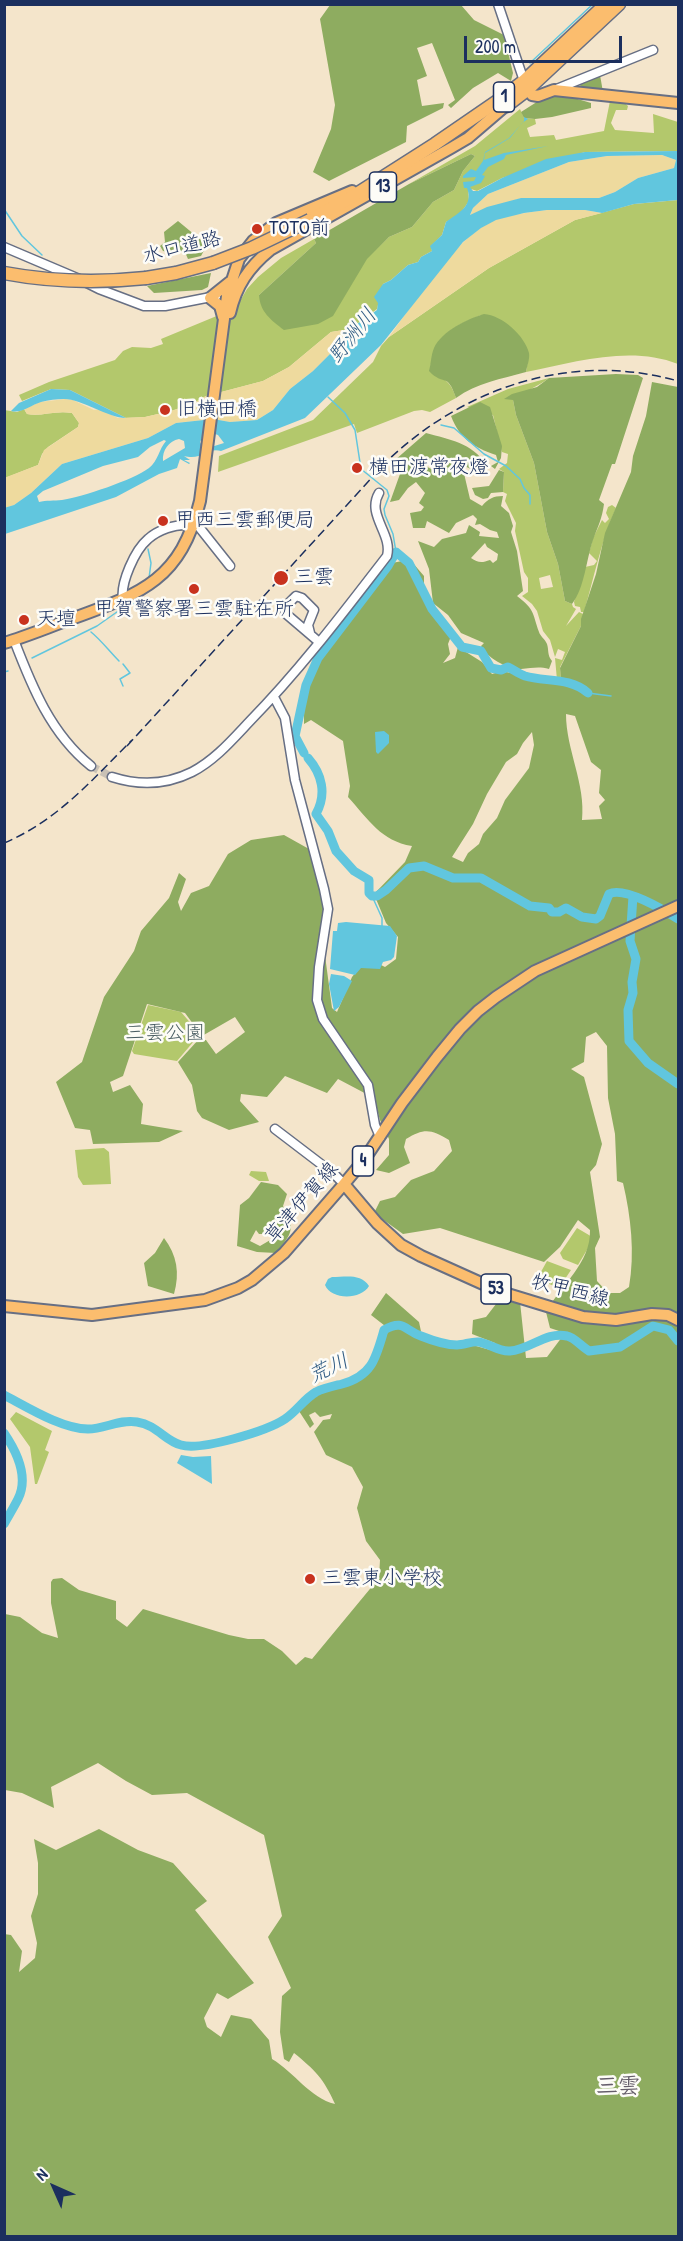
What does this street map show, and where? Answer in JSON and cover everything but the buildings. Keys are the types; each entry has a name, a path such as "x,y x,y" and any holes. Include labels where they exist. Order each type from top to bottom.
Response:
{"highway":[{"name":"水口道路","path":"355,195 361,194 423,159 503,108 606,4"},
{"name":"水口道路","path":"4,273 82,282 146,278 199,267 252,248 355,195 525,85 619,4"}],"main road":[{"path":"525,85 532,95 538,96 554,90 678,103"},
{"name":"13","path":"236,281 270,250 468,138 503,108"},
{"name":"13","path":"9,642 123,600 150,585 176,561 190,532 202,489 226,309 236,281 239,259 253,241 269,227 349,193 390,172"},
{"path":"226,309 210,297 236,281"},
{"name":"草津伊賀線","path":"4,1306 92,1315 193,1302 218,1296 245,1284 270,1267 344,1184 437,1057 460,1029 496,997 535,971 678,906"},
{"name":"牧甲西線","path":"344,1184 377,1223 401,1245 501,1292 592,1319 616,1320 652,1314 668,1315 678,1320"}],"street":[{"path":"498,4 525,85"},
{"path":"554,90 653,50"},
{"path":"4,247 99,289 144,306 177,304 210,297"},
{"path":"112,777 128,782 154,783 165,782 191,772 221,751 274,697 311,654 387,556 387,543 375,512 376,497 379,493"},
{"path":"123,600 124,582 147,540 167,529 188,525"},
{"path":"199,527 230,566"},
{"path":"310,633 309,622 314,610 299,597 293,598 284,608 285,614 319,642"},
{"path":"293,621 309,622"},
{"path":"9,642 52,722 74,752 91,766"},
{"path":"274,697 285,718 295,780 328,909 317,1000 323,1019 368,1085 375,1125 380,1137"},
{"path":"275,1129 344,1184"}],"green space":[{"path":"330,5 461,5 474,20 504,35 513,73 511,81 498,73 473,88 451,108 448,105 455,100 432,43 417,48 427,76 417,80 422,106 444,103 443,108 407,126 406,142 329,181 313,172 331,129 335,105 320,19"},
{"path":"600,75 603,92 587,91 580,87 581,81"},
{"path":"564,95 591,103 591,108 535,119 524,118 521,112 543,98"},
{"path":"610,101 622,101 628,106 627,110 616,110 611,123 615,130 654,133 653,114 678,122 678,151 585,152 502,178 477,191 468,188 469,201 460,214 446,222 442,235 431,246 432,251 383,284 377,309 350,329 331,332 289,367 263,381 206,396 192,404 145,417 126,418 70,390 51,389 22,401 19,395 49,382 115,360 123,351 132,347 151,348 163,344 161,339 236,308 247,289 258,277 281,258 314,239 316,243 259,295 332,316 366,259 389,237 412,227 433,202 454,190 463,171 475,156 471,154 409,184 475,146 520,109 524,118 535,119 536,124 527,128 530,137 554,135 556,140 604,131"},
{"path":"471,154 475,156 463,171 454,190 433,202 412,227 389,237 367,259 333,316 318,324 284,330 267,315 259,295 316,243 314,239 409,184"},
{"path":"678,200 678,364 660,358 641,356 602,357 526,372 529,354 481,315 452,329 435,349 430,371 449,384 456,398 430,412 414,411 357,433 354,424 218,472 219,456 313,420 373,362 381,346 389,337 489,268 575,220 634,204"},
{"path":"178,221 207,245 201,256 188,259 184,250 176,254 163,251 160,246 165,242 164,232"},
{"path":"211,273 208,287 202,290 154,293 147,286"},
{"path":"484,314 498,318 518,333 529,353 526,372 481,385 456,398 447,382 429,371 433,351 449,331 463,322"},
{"path":"638,375 643,378 615,464 612,464 599,500 604,504 602,514 583,582 572,604 565,601 558,564 547,532 534,463 516,415 513,400 504,399 512,394 537,387 549,378"},
{"path":"549,378 513,400 516,415 534,463 547,532 558,564 565,601 576,609 566,626 579,612 583,614 581,626 560,667 559,684 554,683 557,680 555,658 562,660 565,652 558,649 555,657 537,611 522,596 528,592 528,578 524,572 515,531 516,523 505,501 507,494 503,492 504,472 499,469 507,463 508,454 502,452 493,415 467,407 508,389","holes":["550,575 553,587 541,589 539,578"]},
{"path":"652,382 678,387 678,2236 5,2236 4,1934 11,1935 22,1951 19,1972 35,1958 37,1943 31,1916 38,1894 38,1863 34,1839 56,1850 99,1829 138,1850 173,1863 207,1901 195,1910 254,1983 228,1999 217,1993 204,2018 207,2027 221,2037 231,2015 251,2019 269,2040 272,2059 310,2091 335,2104 323,2081 308,2065 294,2053 289,2062 284,2059 280,2032 282,1996 291,1988 268,1937 282,1916 264,1835 187,1793 152,1795 98,1763 51,1787 54,1808 22,1793 5,1790 5,1614 20,1617 42,1633 58,1638 51,1603 51,1582 53,1579 62,1578 79,1590 116,1601 116,1619 127,1627 143,1609 229,1635 248,1639 264,1639 282,1651 296,1665 305,1657 312,1659 379,1578 380,1560 366,1541 357,1508 363,1487 352,1467 326,1455 314,1432 323,1420 330,1419 332,1414 320,1417 315,1412 309,1415 314,1424 310,1428 297,1408 315,1391 358,1378 379,1354 389,1329 371,1315 386,1293 419,1322 422,1336 440,1344 476,1346 501,1353 495,1343 472,1334 473,1320 486,1317 503,1295 520,1302 526,1358 547,1357 565,1333 550,1328 546,1312 586,1253 590,1230 578,1220 560,1247 544,1262 440,1228 403,1234 374,1213 380,1201 395,1197 411,1180 434,1171 452,1151 449,1140 428,1131 418,1133 406,1139 404,1147 410,1163 389,1173 376,1170 389,1155 389,1139 380,1120 374,1098 338,1079 327,1093 285,1076 267,1097 241,1094 240,1101 259,1122 229,1130 202,1118 197,1111 192,1085 178,1062 199,1039 206,1040 216,1054 245,1032 235,1017 202,1036 185,1013 147,1004 123,1076 110,1082 113,1092 130,1085 143,1104 141,1124 183,1131 159,1142 93,1144 90,1130 75,1128 56,1082 82,1062 104,997 134,951 141,931 169,898 179,873 186,879 178,902 181,911 191,893 209,886 228,854 251,840 284,835 309,849 325,912 322,933 332,1008 337,1012 352,977 367,958 385,967 396,959 398,937 386,923 374,894 405,862 412,846 392,839 376,828 348,797 350,786 343,741 311,720 304,724 305,696 312,669 392,563 407,560 412,562 424,576 424,587 429,601 453,631 448,644 450,654 443,663 455,658 458,647 482,662 492,674 502,671 559,684 560,668 581,626 605,533 631,472 633,456 646,416","holes":["566,714 575,716 591,762 601,770 599,793 605,800 599,806 602,819 582,820 581,793 569,741","532,732 534,745 529,768 505,800 497,818 483,834 479,844 468,853 463,862 452,857 473,824 506,762 517,754","596,1032 607,1046 608,1098 615,1134 617,1181 623,1183 631,1235 632,1261 629,1287 620,1293 608,1293 597,1281 595,1248 600,1237 590,1172 596,1165 602,1144 584,1077 571,1069 584,1062 586,1037"]},
{"path":"480,402 490,407 502,446 501,458 495,469 491,466 498,462 496,455 468,441 459,431 451,416"},
{"path":"24,409 27,414 32,415 72,413 79,423 78,427 48,447 42,454 38,465 5,478 4,410 17,412"},
{"path":"426,433 467,447 481,457 487,465 478,472 462,465 470,499 482,506 491,498 503,496 501,506 509,513 513,526 511,532 517,551 523,591 517,596 530,608 547,644 552,661 549,669 539,667 516,669 498,662 481,646 484,643 461,633 448,615 433,603 429,569 418,541 434,547 442,539 466,533 469,525 480,532 479,536 499,538 497,532 480,524 475,525 477,519 473,515 456,523 449,533 427,521 425,528 413,528 410,513 421,511 424,507 419,503 425,493 416,482 399,500 390,502 400,474 395,460","holes":["441,457 442,462 433,470 422,464","485,543 498,554 497,560 493,563 490,560 480,562 471,558"]},
{"path":"499,470 504,472 503,492 491,493 488,498 483,499 475,495 472,488 489,486"},
{"path":"612,505 616,508 602,546 584,612 581,612 580,607 575,606 574,602 585,567 594,565 597,561 589,553 593,538 602,520 605,523 609,519 606,513 608,507"},
{"name":"三雲公園","path":"148,1005 181,1012 200,1034 177,1061 134,1054 132,1051"},
{"path":"104,1148 109,1152 111,1184 83,1185 78,1177 75,1150"},
{"path":"251,1171 266,1172 269,1181 259,1181 249,1175"},
{"path":"261,1182 278,1185 287,1194 283,1206 291,1226 289,1236 276,1253 257,1252 237,1246 240,1205 249,1198","holes":["256,1230 259,1234 267,1234 268,1230 276,1230 272,1239 260,1246 250,1241"]},
{"path":"577,1228 594,1238 578,1265 563,1259 560,1253"},
{"path":"164,1238 172,1251 176,1265 177,1279 174,1294 148,1286 144,1263 155,1253"},
{"path":"547,1261 571,1270 559,1288 537,1279"},
{"path":"16,1412 52,1431 45,1450 49,1452 37,1484 35,1484 30,1447 10,1419"}],"sand":[{"path":"662,155 676,160 674,168 638,178 615,192 599,198 521,198 470,216 473,208 488,194 569,162 607,156"},
{"path":"547,210 585,210 602,213 575,220 489,268 389,337 438,270 482,226 516,214"},
{"path":"350,329 344,340 313,371 290,389 273,410 257,420 230,422 213,419 176,423 148,438 62,464 31,493 14,505 5,508 4,478 38,465 44,450 78,427 79,423 72,413 32,415 27,414 24,409 40,402 65,399 73,400 94,410 100,409 118,418 145,417 171,411 192,404 206,396 263,381 289,367 331,332"}],"water":[{"name":"野洲川","path":"520,126 510,138 485,153 484,160 504,153 548,146 506,155 504,159 488,167 482,175 485,176 481,183 470,187 473,191 478,191 546,159 585,152 678,151 678,200 634,204 602,213 585,210 547,210 496,220 463,242 381,345 305,418 221,451 216,450 195,457 184,456 190,460 184,460 189,464 180,459 177,468 159,474 116,497 5,534 4,508 14,505 31,493 62,464 148,438 176,423 213,419 230,422 257,420 273,410 290,389 313,371 344,340 350,329 377,310 378,303 374,297 383,284 432,251 430,246 442,235 446,222 467,204 469,194 463,182 474,181 476,177 463,178 463,176 471,169 476,171 483,161 485,152 509,138","holes":["662,155 676,160 674,168 638,178 615,192 599,198 521,198 487,207 470,215 473,208 488,194 569,162 607,156","212,433 218,435 224,443 208,448 202,446 200,442 202,438","175,440 184,441 185,448 163,461 165,450","166,441 152,465 141,473 120,483 82,495 39,502 37,496 43,491 103,466 138,457 150,447"]},
{"path":"51,389 70,390 126,418 64,399 44,401 22,410 11,411 19,403"},
{"path":"384,731 389,735 389,743 378,754 375,732"},
{"path":"338,923 390,926 397,936 394,957 383,962 380,969 361,968 355,975 330,969 333,931 337,931"},
{"path":"331,974 344,976 352,981 339,1007 334,1011 329,984"},
{"path":"332,1277 357,1277 369,1286 360,1294 339,1296 328,1290 325,1285"},
{"path":"181,1455 211,1456 212,1484 177,1463"}],"waterway":[{"path":"530,63 593,4"},
{"path":"4,209 22,236 42,255"},
{"path":"328,397 345,413 355,430 361,469 387,490 389,496 384,509 393,534 396,552"},
{"path":"441,425 454,428 484,454 506,466 520,479 530,495 530,504"},
{"path":"148,549 151,563 149,578"},
{"path":"304,753 295,736 306,685 318,658 388,566 396,552 409,563 432,609 462,647 481,651 491,668 501,670 508,667 525,676 573,684 588,693"},
{"path":"32,658 97,626 124,607 141,601"},
{"path":"91,632 119,661"},
{"path":"123,664 130,673 120,679 123,686"},
{"path":"4,672 8,671"},
{"path":"588,693 611,696"},
{"path":"308,758 320,777 322,792 316,814 328,831 336,851 354,871 369,880 369,893 372,896 377,896 386,890 409,868 424,866 453,878 481,878 530,906 549,908 552,912 559,912 566,908 582,917 596,919 600,916 609,894 616,892 644,900 678,919"},
{"path":"372,896 382,918 382,926"},
{"path":"633,896 630,941 636,959 632,982 633,993 628,1010 629,1041 648,1063 678,1084"},
{"name":"荒川","path":"4,1395 45,1416 78,1428 88,1429 130,1421 150,1426 181,1445 203,1445 234,1439 276,1424 289,1416 316,1392 352,1381 366,1371 371,1364 384,1330 396,1325 443,1343 457,1345 479,1342 506,1351 524,1348 545,1338 559,1335 572,1338 589,1351 620,1347 653,1326 669,1330 678,1341"},
{"path":"4,1433 17,1456 22,1473 21,1491 4,1524"}],"tunnel":[{"path":"91,766 112,777"}],"railway":[{"path":"127,746 387,461 418,435 450,413 485,395 522,382 560,374 599,370 638,373 678,381"},
{"path":"4,843 23,834 57,811 132,740"}],"place":[{"name":"TOTO前","path":"257,229"},
{"name":"旧横田橋","path":"165,410"},
{"name":"横田渡常夜燈","path":"357,468"},
{"name":"甲西三雲郵便局","path":"163,521"},
{"name":"三雲","path":"281,578"},
{"name":"甲賀警察署三雲駐在所","path":"194,589"},
{"name":"天壇","path":"24,620"},
{"name":"三雲東小学校","path":"310,1579"}],"district":[{"name":"三雲","path":"618,2087"}]}
